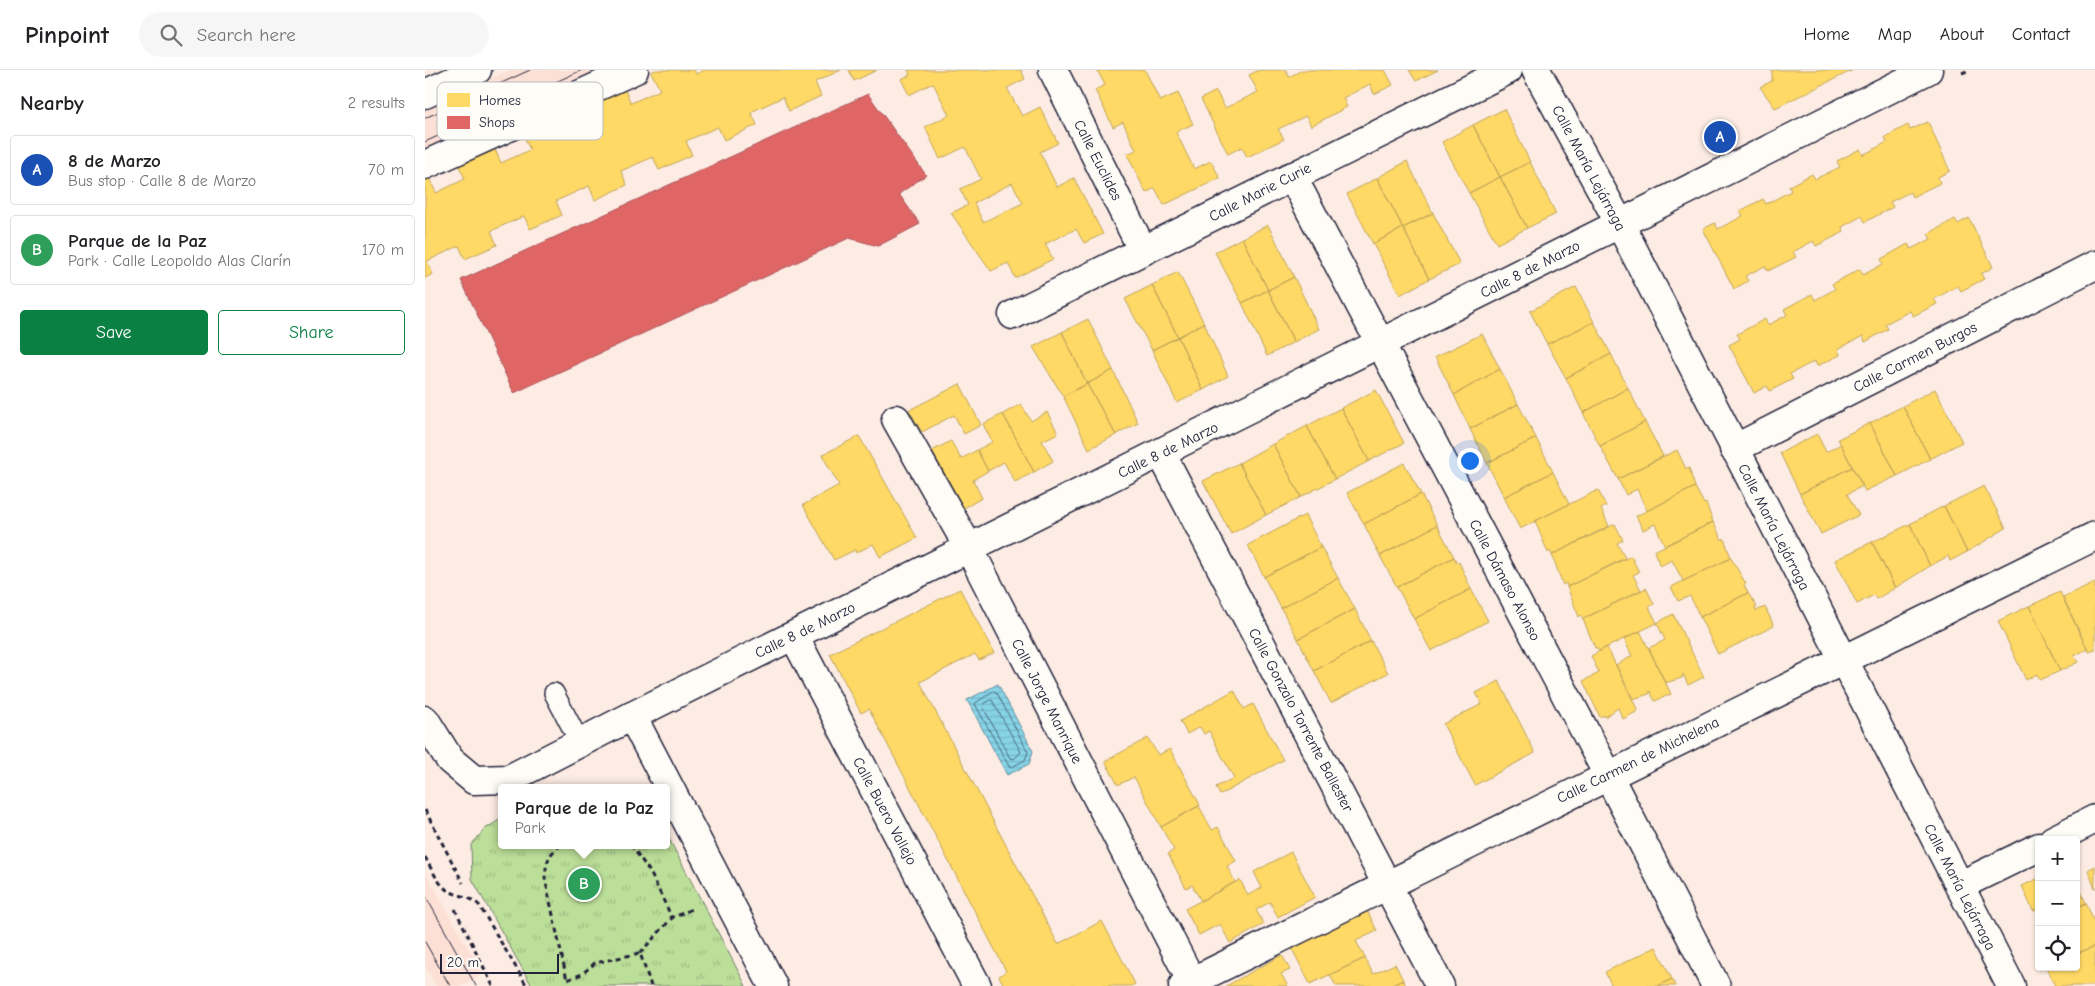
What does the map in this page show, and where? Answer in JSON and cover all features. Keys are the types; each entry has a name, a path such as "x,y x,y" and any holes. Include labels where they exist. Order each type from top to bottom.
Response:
{"street":[{"path":"451,82 477,70"},
{"path":"603,84 634,70"},
{"name":"Calle Euclides","path":"1053,70 1143,251"},
{"name":"Calle Marie Curie","path":"1013,315 1508,70"},
{"name":"Calle María Lejárraga","path":"1536,70 1620,224 1841,659 2011,986"},
{"name":"Calle 8 de Marzo","path":"425,720 450,760 474,780 509,779 1928,70"},
{"path":"425,94 437,88"},
{"path":"425,165 480,140"},
{"name":"Calle Dámaso Alonso","path":"1292,176 1608,775 1716,986"},
{"name":"Calle Carmen Burgos","path":"1734,449 2095,265"},
{"name":"Calle Jorge Manrique","path":"896,419 969,548 1190,984"},
{"name":"Calle Gonzalo Torrente Ballester","path":"1161,453 1440,986"},
{"name":"Calle Carmen de Michelena","path":"1190,984 1841,659 2095,536"},
{"name":"Calle Buero Vallejo","path":"794,636 977,986"},
{"path":"632,716 667,784"},
{"path":"670,789 773,986"},
{"path":"2061,836 2095,819"},
{"path":"1959,886 2035,849"}],"lane":[{"path":"554,694 580,743"}],"path":[{"path":"425,810 463,883"},
{"path":"556,849 546,862 545,878 567,980 582,974 595,963 640,953 672,918 724,893"},
{"path":"634,849 650,872 672,918"},
{"path":"425,856 439,881 448,890 470,897 479,905 527,986"},
{"path":"455,909 493,986"},
{"path":"640,953 651,986"}],"shaded area":[{"path":"510,70 612,70 586,82 484,82"},
{"path":"437,103 437,140 458,140 425,155 425,109"},
{"path":"425,871 483,974 461,986 436,986 425,966"}],"green space":[{"path":"498,821 498,849 670,849 670,841 746,986 532,986 472,879 471,845 485,829"}],"water":[{"path":"998,684 1033,751 1029,764 1007,775 967,700"}],"building: Homes":[{"path":"656,70 694,70 696,74 704,70 841,70 815,82 821,96 789,111 783,97 751,112 757,125 724,140 718,127 686,141 692,155 659,170 653,157 621,171 627,185 595,200 589,186 556,201 562,215 530,229 524,216 491,231 497,245 465,259 459,246 427,261 433,274 425,278 425,176 428,175 436,193 465,179 457,162 493,145 501,163 530,150 526,140 603,140 603,95 623,86 631,103 660,90 651,72"},
{"path":"849,70 877,70 854,81"},
{"path":"908,70 1021,70 1025,79 1007,88 1022,116 1040,107 1058,143 1040,152 1057,187 1074,178 1103,234 1084,243 1076,229 1045,244 1053,259 1015,278 1008,263 991,271 951,213 968,205 960,189 981,179 965,147 940,159 925,127 949,115 933,83 909,95 901,79 910,75","holes":["1012,183 1023,203 983,222 974,203"]},
{"path":"1097,70 1145,70 1160,101 1178,93 1193,124 1176,132 1194,169 1211,161 1220,178 1164,205 1155,188 1146,193 1127,154 1136,150 1123,122 1113,127 1095,90 1105,85"},
{"path":"1259,70 1286,70 1289,77 1302,70 1385,70 1393,85 1374,94 1370,84 1343,98 1347,107 1311,126 1306,116 1278,129 1284,139 1247,157 1242,147 1228,154 1201,99 1216,91 1225,108 1258,92 1249,75"},
{"path":"1409,70 1438,70 1416,81"},
{"path":"1772,70 1853,70 1775,108 1760,87 1772,81"},
{"path":"1504,109 1530,162 1500,177 1473,125"},
{"path":"1928,122 1950,171 1938,177 1940,183 1912,197 1910,192 1890,202 1893,207 1865,222 1862,216 1842,227 1844,232 1816,246 1813,241 1793,252 1796,257 1768,271 1765,266 1745,276 1748,281 1734,289 1703,229 1715,223 1718,229 1743,216 1740,211 1763,199 1766,204 1791,191 1789,186 1812,174 1815,179 1840,167 1837,161 1860,149 1863,155 1887,142 1885,137 1908,125 1910,130"},
{"path":"1473,125 1500,177 1469,193 1442,142"},
{"path":"1407,161 1433,213 1403,228 1377,178"},
{"path":"1530,162 1556,214 1527,228 1500,177"},
{"path":"1500,177 1527,228 1497,244 1469,193"},
{"path":"1377,178 1403,228 1373,244 1347,194"},
{"path":"1433,213 1460,264 1429,279 1403,228"},
{"path":"1969,218 1993,267 1981,274 1984,279 1961,291 1958,286 1934,299 1937,304 1913,316 1910,311 1885,324 1888,329 1865,342 1863,336 1838,349 1840,355 1817,366 1815,361 1790,374 1793,379 1770,391 1767,386 1754,393 1729,345 1740,339 1737,334 1765,319 1768,325 1787,315 1784,309 1812,294 1815,300 1835,289 1832,284 1860,269 1863,275 1883,264 1881,259 1908,244 1911,249 1931,239 1928,234 1955,219 1958,224"},
{"path":"1268,225 1294,277 1268,290 1242,238"},
{"path":"1403,228 1429,279 1400,295 1373,244"},
{"path":"1242,238 1268,290 1242,303 1215,252"},
{"path":"1178,272 1204,323 1178,337 1152,285"},
{"path":"1294,277 1319,329 1294,342 1268,290"},
{"path":"1152,285 1178,337 1152,350 1125,299"},
{"path":"1576,287 1594,322 1547,344 1530,311"},
{"path":"1268,290 1294,342 1267,356 1242,303"},
{"path":"1088,319 1113,370 1087,384 1062,332"},
{"path":"1594,322 1611,354 1566,378 1547,344"},
{"path":"1204,323 1228,376 1203,390 1178,337"},
{"path":"1062,332 1087,384 1063,396 1033,347"},
{"path":"1482,334 1500,369 1454,395 1435,357"},
{"path":"1178,337 1203,390 1177,403 1152,350"},
{"path":"1611,354 1628,388 1583,413 1566,378"},
{"path":"1500,369 1518,404 1470,429 1454,395"},
{"path":"1113,370 1138,423 1116,435 1087,384"},
{"path":"960,384 981,425 964,434 954,415 922,432 909,410"},
{"path":"1087,384 1116,435 1089,449 1063,396"},
{"path":"1628,388 1645,422 1600,446 1583,413"},
{"path":"1935,389 1962,442 1930,459 1903,406"},
{"path":"1376,390 1404,443 1369,461 1341,408"},
{"path":"1021,404 1031,421 1047,412 1058,433 1042,441 1053,461 1034,472 1003,414"},
{"path":"1518,404 1536,438 1487,463 1470,429"},
{"path":"1903,406 1930,459 1897,476 1870,423"},
{"path":"1341,408 1369,461 1335,479 1307,426"},
{"path":"1003,414 1034,472 1015,482 1004,462 988,471 977,450 992,442 983,424"},
{"path":"1645,422 1663,456 1618,479 1600,446"},
{"path":"1870,423 1897,476 1865,491 1838,439"},
{"path":"1307,426 1335,479 1301,497 1273,444"},
{"path":"1817,434 1826,452 1841,444 1852,467 1800,494 1780,453"},
{"path":"859,436 917,538 880,557 873,544 856,553 855,550 834,560 803,505 839,485 822,455"},
{"path":"1536,438 1553,472 1504,497 1487,463"},
{"path":"951,441 961,459 977,450 988,471 973,480 982,498 964,508 932,451"},
{"path":"1273,444 1301,497 1266,515 1239,463"},
{"path":"1677,450 1686,469 1689,468 1695,487 1647,511 1637,489 1626,495 1618,479"},
{"path":"1239,463 1266,515 1231,534 1203,481"},
{"path":"1404,463 1421,494 1364,524 1347,493"},
{"path":"1852,467 1863,486 1847,494 1859,515 1821,534 1800,494"},
{"path":"1553,472 1569,504 1520,529 1504,497"},
{"path":"1984,486 2006,528 1967,552 1944,506"},
{"path":"1695,487 1704,504 1706,503 1713,522 1665,546 1655,524 1643,530 1636,516"},
{"path":"1598,490 1606,506 1601,509 1609,526 1552,555 1550,551 1548,553 1535,521"},
{"path":"1421,494 1437,525 1380,556 1364,524"},
{"path":"1944,506 1967,552 1950,561 1948,556 1930,566 1910,524"},
{"path":"1305,515 1321,547 1264,577 1248,545"},
{"path":"1713,522 1722,540 1724,538 1731,558 1683,581 1672,560 1660,566 1654,551"},
{"path":"1615,524 1623,540 1617,543 1625,558 1567,587 1566,583 1563,585 1552,555"},
{"path":"1910,524 1930,566 1895,588 1872,542"},
{"path":"1437,525 1454,557 1397,587 1380,556"},
{"path":"1872,542 1895,588 1876,599 1874,595 1857,604 1835,560"},
{"path":"1321,547 1338,578 1281,608 1264,577"},
{"path":"1631,556 1639,572 1633,575 1641,590 1583,619 1581,615 1579,617 1567,587"},
{"path":"1454,557 1457,563 1459,562 1471,589 1414,619 1397,587"},
{"path":"1731,558 1746,584 1744,585 1748,593 1700,617 1690,596 1678,601 1671,587"},
{"path":"1338,578 1355,609 1298,639 1281,608"},
{"path":"2095,582 2095,650 2089,652 2063,597"},
{"path":"1646,588 1654,604 1649,607 1657,623 1599,651 1595,648 1583,619"},
{"path":"960,589 994,653 979,660 975,654 920,682 1058,944 1102,921 1135,984 1131,986 1004,986 999,976 1006,971 869,709 861,713 830,654"},
{"path":"1471,589 1488,621 1431,651 1414,619"},
{"path":"2060,592 2087,649 2074,656 2078,662 2060,671 2029,606"},
{"path":"1748,593 1757,607 1755,608 1756,611 1765,607 1774,626 1718,654 1700,617"},
{"path":"2029,606 2060,671 2040,680 2037,674 2026,680 1998,621"},
{"path":"1355,609 1371,641 1314,671 1298,639"},
{"path":"1673,614 1704,677 1688,685 1683,674 1682,678 1665,683 1649,648 1665,640 1657,623"},
{"path":"1640,631 1671,694 1655,701 1650,691 1649,694 1633,699 1616,665 1632,656 1624,639"},
{"path":"1371,641 1388,673 1331,703 1314,671"},
{"path":"1607,647 1638,711 1623,719 1618,708 1605,717 1604,715 1600,717 1583,681 1599,673 1591,656"},
{"path":"1499,681 1535,753 1475,785 1443,724 1482,704 1476,693"},
{"path":"1234,690 1244,709 1253,704 1283,760 1220,795 1216,787 1234,778 1209,731 1204,734 1200,727 1187,734 1180,721"},
{"path":"1148,738 1158,755 1170,749 1200,805 1161,827 1134,777 1118,785 1105,761"},
{"path":"1199,806 1212,830 1218,827 1236,861 1227,866 1235,882 1201,901 1192,885 1186,888 1168,854 1174,850 1161,827"},
{"path":"1291,852 1315,897 1278,917 1270,902 1256,910 1264,924 1230,943 1220,924 1199,935 1185,909 1240,880 1248,895 1262,888 1254,872"},
{"path":"2095,866 2095,889 2088,870"},
{"path":"2035,880 2035,910 2033,911 2022,886"},
{"path":"2080,890 2086,903 2080,906"},
{"path":"2086,903 2095,924 2095,946 2080,952 2080,926 2080,906"},
{"path":"1366,908 1377,931 1356,941 1365,958 1310,984 1292,949"},
{"path":"2095,946 2095,986 2055,986 2048,971 2080,971 2080,952"},
{"path":"1656,947 1672,979 1658,986 1612,986 1605,972"},
{"path":"1282,955 1290,970 1281,974 1288,986 1226,986"},
{"path":"1365,958 1373,974 1395,964 1403,980 1390,986 1336,986 1330,975"},
{"path":"1672,979 1676,986 1658,986"},
{"path":"1403,980 1406,986 1390,986"}],"building: Shops":[{"path":"868,94 926,175 899,194 920,224 878,246 849,238 514,393 461,280"}],"tram line":[{"path":"504,82 530,70"},
{"path":"556,82 582,70"},
{"path":"425,118 437,113"},
{"path":"425,142 437,136"},
{"path":"425,895 476,986"},
{"path":"425,942 450,986"}],"place":[{"name":"8 de Marzo","path":"1720,137"},
{"name":"Parque de la Paz","path":"584,884"}]}
